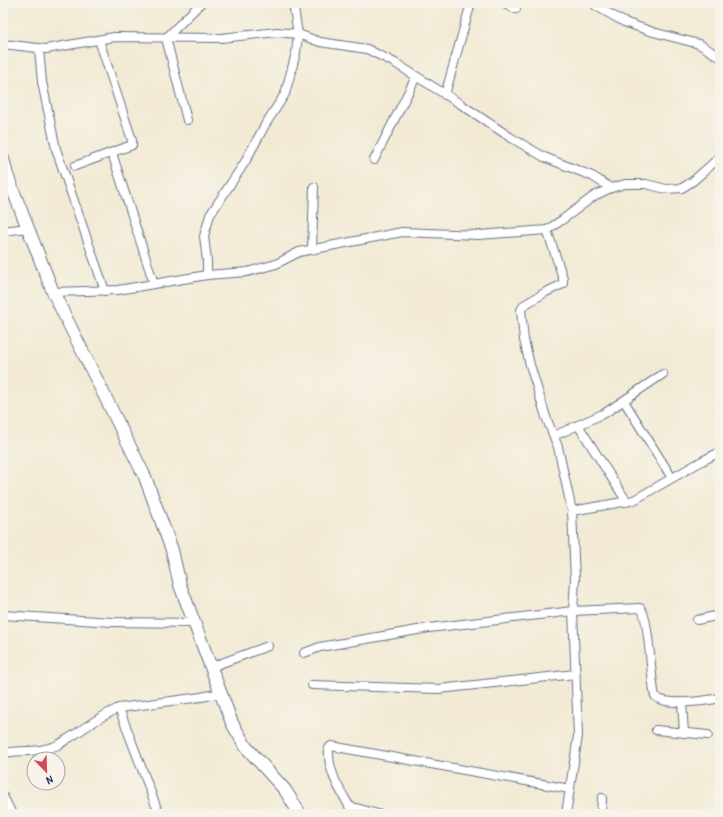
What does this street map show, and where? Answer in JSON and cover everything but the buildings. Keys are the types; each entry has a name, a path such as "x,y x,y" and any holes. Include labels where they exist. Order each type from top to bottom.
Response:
{"street":[{"path":"166,38 201,3"},
{"path":"207,275 204,236 210,215 245,162 265,124 285,94 296,53 298,34 293,3"},
{"path":"445,95 470,3"},
{"path":"505,3 516,9"},
{"path":"594,3 596,6 624,22 653,32 699,44 720,57"},
{"path":"3,44 46,49 114,37 221,38 277,32 298,34 320,42 367,49 395,63 510,137 544,157 592,176 611,188"},
{"path":"166,38 187,120"},
{"path":"75,166 132,145 132,140 99,40"},
{"path":"39,48 42,82 56,149 105,291"},
{"path":"374,160 416,77"},
{"path":"112,153 154,284"},
{"path":"53,292 118,290 207,275 247,272 276,264 299,252 402,232 479,235 547,230 594,196 611,188 625,184 646,184 666,189 682,188 693,181 720,157"},
{"path":"3,159 7,175 53,292 145,477 172,550 180,585 232,723 246,747 285,790 300,814"},
{"path":"312,250 314,187"},
{"path":"3,231 28,228"},
{"path":"547,230 564,278 563,284 524,305 521,310 524,340 530,365 546,417 558,447 572,511 575,580 573,611 578,736 566,814"},
{"path":"554,436 605,413 663,374"},
{"path":"624,401 672,478"},
{"path":"578,425 627,502"},
{"path":"572,511 634,500 720,452"},
{"path":"304,653 320,647 429,628 573,611 642,609 646,624 655,696 661,700 682,702 699,702 720,698"},
{"path":"3,615 113,622 194,623"},
{"path":"697,620 720,615"},
{"path":"211,667 268,646"},
{"path":"312,684 439,689 575,674"},
{"path":"3,753 46,749 59,744 119,708 221,693"},
{"path":"682,702 684,733"},
{"path":"119,708 159,814"},
{"path":"656,730 708,735"},
{"path":"354,814 333,776 329,756 329,748 331,746 570,789"},
{"path":"3,796 12,814"},
{"path":"601,814 602,798"},
{"path":"349,806 378,814"}]}
